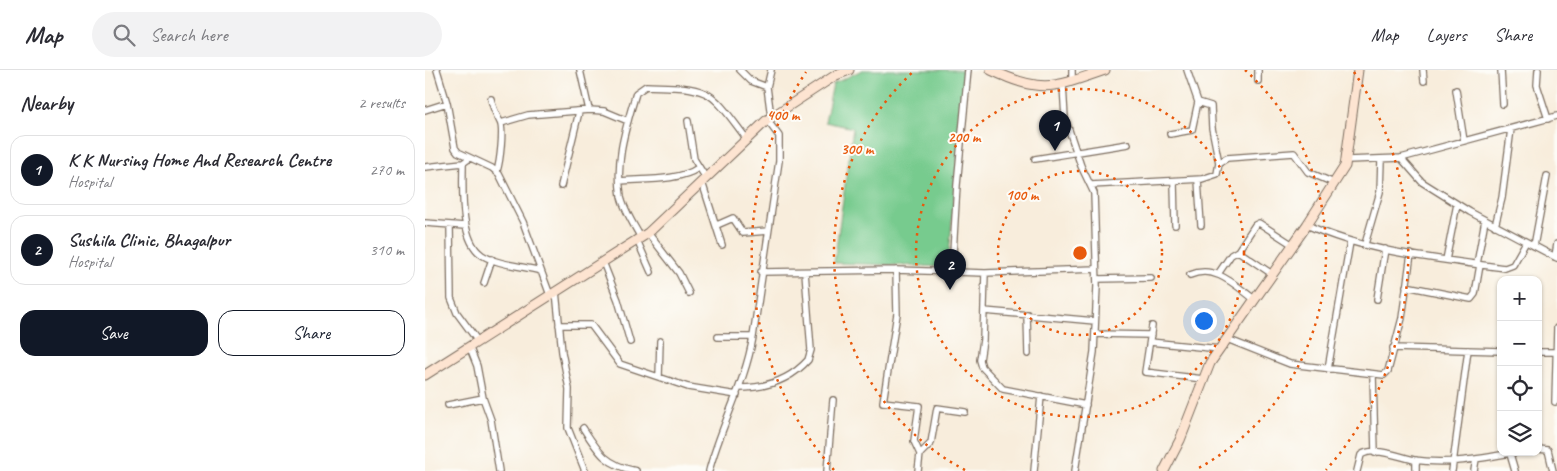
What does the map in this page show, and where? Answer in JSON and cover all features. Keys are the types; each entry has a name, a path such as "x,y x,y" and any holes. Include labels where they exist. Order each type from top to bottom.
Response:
{"main road":[{"path":"425,376 477,340 642,237 769,119 836,75 849,70"},
{"path":"991,70 1021,84 1036,86 1067,83 1105,70"},
{"path":"1164,471 1180,440 1203,378 1220,348 1307,225 1347,160 1358,70"}],"street":[{"path":"437,70 447,103 455,148 469,158 497,171 523,222 541,271 553,293 569,389 568,428 585,471"},
{"path":"581,70 589,110"},
{"path":"740,70 751,81 767,87"},
{"path":"709,471 722,425 737,395 753,337 780,144 777,130 769,119 767,87 771,70"},
{"path":"952,271 957,185 968,70"},
{"path":"1072,70 1067,83 1064,109 1077,154 1094,192 1097,280 1095,334 1075,471"},
{"path":"1170,134 1192,130 1198,102 1187,70"},
{"path":"1258,70 1258,81"},
{"path":"1423,70 1424,81"},
{"path":"1501,70 1503,104"},
{"path":"1538,70 1537,85 1548,119"},
{"path":"651,272 642,237 621,197 620,154 636,93 646,86 695,90 714,98 747,139"},
{"path":"1456,90 1464,141"},
{"path":"491,100 495,116 501,123 502,155 497,171"},
{"path":"1091,185 1197,180 1217,174 1219,163 1212,128 1211,106 1209,103 1198,102"},
{"path":"425,110 447,103"},
{"path":"501,123 528,115 589,110 604,111 628,121"},
{"path":"561,186 579,112"},
{"path":"1347,160 1401,158 1557,116"},
{"path":"688,120 691,150 704,180 722,245"},
{"path":"1495,226 1501,204 1511,129"},
{"path":"1035,159 1077,154 1128,144"},
{"path":"1219,163 1227,158 1294,153 1308,172 1334,183"},
{"path":"425,167 463,163 469,158"},
{"path":"1401,158 1422,182 1495,226 1556,257 1557,244"},
{"path":"1365,244 1380,192 1381,160"},
{"path":"463,163 465,226 477,251 492,258 541,271"},
{"path":"620,181 677,177 690,174 698,168"},
{"path":"1534,246 1547,176"},
{"path":"1197,180 1201,225"},
{"path":"1174,182 1175,225"},
{"path":"1445,260 1457,204"},
{"path":"717,225 733,218 743,233 768,231"},
{"path":"1406,286 1471,299 1475,294 1485,220"},
{"path":"425,223 465,226"},
{"path":"1218,274 1231,255 1238,251 1255,225 1259,223 1293,245"},
{"path":"451,225 451,298 457,313 477,340"},
{"path":"1307,225 1350,242 1445,260 1511,267 1526,242"},
{"path":"642,237 679,273 689,293"},
{"path":"1328,369 1350,242"},
{"path":"1377,299 1385,249"},
{"path":"1238,251 1272,274"},
{"path":"1227,339 1283,362 1381,376 1387,373 1402,318 1411,254"},
{"path":"484,283 492,258"},
{"path":"603,262 618,300 630,342"},
{"path":"761,272 896,270 985,273 1096,269"},
{"path":"896,270 897,314 883,402 919,406 914,440 920,454 918,471"},
{"path":"739,388 765,387 775,383 809,360 811,350 805,272"},
{"path":"1190,275 1209,272 1218,274 1254,299"},
{"path":"985,273 980,360 982,367 1003,389 1086,405"},
{"path":"1097,280 1151,278"},
{"path":"984,311 1095,321"},
{"path":"1027,314 1028,354"},
{"path":"559,325 591,325 620,364 688,387 737,395"},
{"path":"1152,326 1145,372 1203,378"},
{"path":"1555,402 1557,328"},
{"path":"1095,334 1151,335"},
{"path":"718,337 753,337"},
{"path":"659,377 660,341"},
{"path":"1150,342 1220,348"},
{"path":"469,346 477,366 483,398 494,432 499,471"},
{"path":"1393,348 1497,351"},
{"path":"1452,471 1467,350"},
{"path":"1542,352 1556,352"},
{"path":"1373,375 1375,453"},
{"path":"1035,471 1041,396"},
{"path":"448,405 483,398"},
{"path":"827,471 833,400"},
{"path":"920,454 931,443 937,408 965,412"},
{"path":"583,428 604,458 636,471"},
{"path":"1542,449 1548,450 1553,471"},
{"path":"1357,471 1361,455 1375,453 1416,460 1453,461 1497,456"},
{"path":"1511,456 1515,471"},
{"path":"1474,471 1476,459"},
{"path":"1416,460 1416,471"}],"green space":[{"path":"862,70 965,70 948,267 834,263 853,128 825,122 833,84"}],"place":[{"name":"K K Nursing Home And Research Centre","path":"1055,151"},
{"name":"Sushila Clinic, Bhagalpur","path":"950,290"}]}
